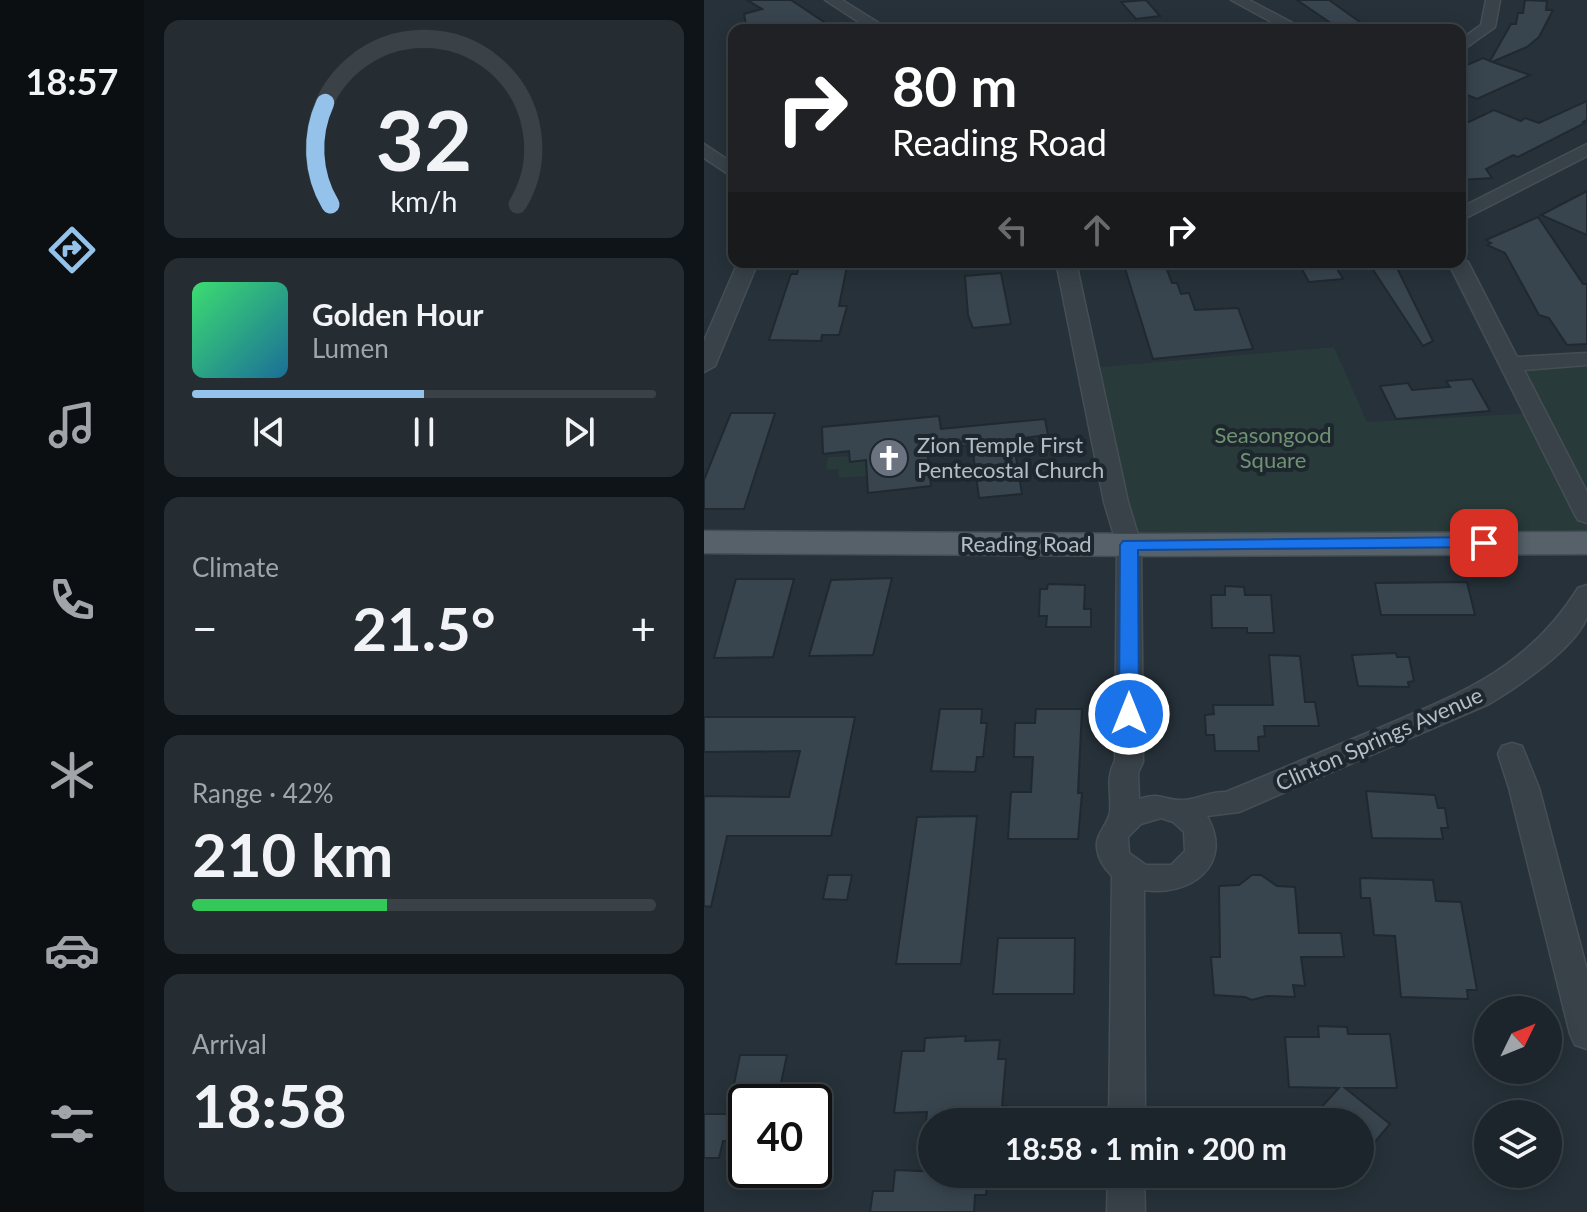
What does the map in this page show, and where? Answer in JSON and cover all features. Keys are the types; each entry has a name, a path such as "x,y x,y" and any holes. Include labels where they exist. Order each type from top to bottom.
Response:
{"main road":[{"name":"Reading Road","path":"704,542 1129,545 1587,543"}],"street":[{"path":"832,0 872,24"},
{"path":"1466,43 1488,27 1493,0"},
{"path":"1246,1 1287,24"},
{"path":"704,149 728,168"},
{"path":"1466,212 1587,149"},
{"path":"704,366 745,268"},
{"path":"1067,268 1116,502 1129,545 1129,762 1123,772 1125,817"},
{"path":"1461,268 1587,515"},
{"path":"1512,364 1587,359"},
{"name":"Clinton Springs Avenue","path":"1172,808 1228,804 1479,697 1516,674 1547,648 1571,620 1587,594"},
{"path":"1512,754 1524,788 1587,1034"},
{"path":"1129,762 1172,808 1191,817 1203,836 1200,858 1181,875 1153,880 1128,870 1113,850 1112,838 1125,817 1136,810 1172,808"},
{"name":"Clinton Springs Avenue","path":"1203,836 1222,818 1228,804"},
{"path":"1127,1108 1128,870"},
{"path":"1128,921 1148,904 1167,879"},
{"path":"1126,1188 1126,1212"}],"green space":[{"name":"Seasongood Square","path":"1334,347 1367,422 1536,413 1512,364 1587,359 1587,543 1129,545 1088,368"},
{"path":"850,456 850,462 866,460 867,476 839,478 838,469 826,470 828,457"}],"building":[{"path":"747,0 791,0 827,24 746,24 744,14 762,9"},
{"path":"1146,0 1160,16 1136,19 1121,2"},
{"path":"1297,0 1329,0 1363,24 1332,24"},
{"path":"1525,0 1547,1 1546,10 1553,10 1539,37 1527,47 1492,62 1530,75 1477,99 1466,94 1466,65 1483,58 1490,61 1511,24 1516,24 1518,13 1523,13"},
{"path":"1587,101 1585,123 1518,157 1513,155 1486,169 1492,178 1466,180 1466,123 1494,110 1521,121 1525,118 1539,123"},
{"path":"1587,191 1587,235 1541,215"},
{"path":"1538,217 1583,284 1587,284 1587,344 1567,345 1549,318 1539,315 1505,253 1487,245 1491,243 1486,240"},
{"path":"798,268 847,268 839,306 847,306 839,335 822,335 821,341 769,340 791,274 797,274"},
{"path":"1125,268 1166,268 1172,283 1177,283 1181,294 1189,293 1195,310 1238,308 1253,349 1153,359"},
{"path":"1301,268 1337,268 1343,279 1309,282"},
{"path":"1372,268 1397,268 1433,341 1423,346"},
{"path":"1001,273 1011,324 973,328 968,315 965,276"},
{"path":"1472,379 1490,411 1396,419 1380,386 1408,383 1412,390 1450,387 1446,381"},
{"path":"731,413 775,413 744,509 704,509 704,480"},
{"name":"Zion Temple First Pentecostal Church","path":"939,416 941,429 1045,419 1048,435 1013,439 1022,494 979,498 972,445 927,449 931,486 868,493 866,460 850,462 849,451 823,454 822,427"},
{"path":"892,578 873,655 809,656 831,580"},
{"path":"736,579 794,579 773,657 714,658"},
{"path":"1467,582 1475,615 1381,615 1375,583"},
{"path":"1048,584 1085,585 1084,609 1091,609 1091,627 1046,627 1047,616 1039,616 1040,589 1047,589"},
{"path":"1225,586 1244,587 1245,595 1271,595 1274,633 1247,633 1247,628 1212,628 1211,595 1225,595"},
{"path":"1396,653 1397,657 1409,657 1414,681 1408,682 1409,687 1358,686 1352,655"},
{"path":"1269,655 1300,656 1305,702 1315,702 1319,726 1264,726 1265,736 1258,737 1259,751 1215,751 1214,735 1206,735 1205,715 1214,714 1213,705 1273,705"},
{"path":"940,709 982,709 981,723 987,723 983,757 977,757 975,772 931,771"},
{"path":"1036,709 1082,709 1078,793 1082,793 1078,839 1008,839 1011,792 1031,792 1033,757 1014,757 1015,723 1035,723"},
{"path":"704,717 855,717 831,836 727,836 711,907 704,906 704,796 789,797 800,751 704,752"},
{"path":"1366,791 1435,795 1438,808 1445,808 1448,828 1441,828 1443,839 1372,838"},
{"path":"977,816 961,964 896,964 917,817"},
{"path":"828,875 852,875 847,900 823,899"},
{"path":"1252,875 1261,875 1277,886 1295,887 1299,933 1341,933 1344,957 1301,957 1305,986 1293,985 1295,997 1267,996 1252,1000 1214,995 1211,957 1220,957 1219,886 1239,885"},
{"path":"1360,878 1433,880 1436,901 1461,902 1477,990 1467,990 1468,999 1401,997 1395,936 1374,935 1370,898 1361,898"},
{"path":"998,938 1075,938 1074,994 993,994"},
{"path":"1318,1026 1347,1027 1348,1034 1390,1034 1397,1088 1345,1088 1370,1108 1321,1108 1339,1088 1289,1087 1285,1037 1319,1037"},
{"path":"966,1036 965,1041 1000,1040 998,1059 1006,1059 1002,1106 1007,1108 918,1108 918,1112 894,1113 902,1051 924,1051 925,1038"},
{"path":"740,1055 787,1055 781,1084 734,1084"},
{"path":"1374,1111 1390,1124 1374,1143"},
{"path":"704,1114 728,1114 728,1141 723,1141 719,1158 704,1158"},
{"path":"895,1170 918,1171 918,1188 987,1188 986,1195 975,1195 974,1212 870,1212 873,1191 893,1191"}],"place":[{"name":"Zion Temple First Pentecostal Church","path":"889,458"}],"route":[{"path":"1129,714 1129,545 1484,543"}]}
